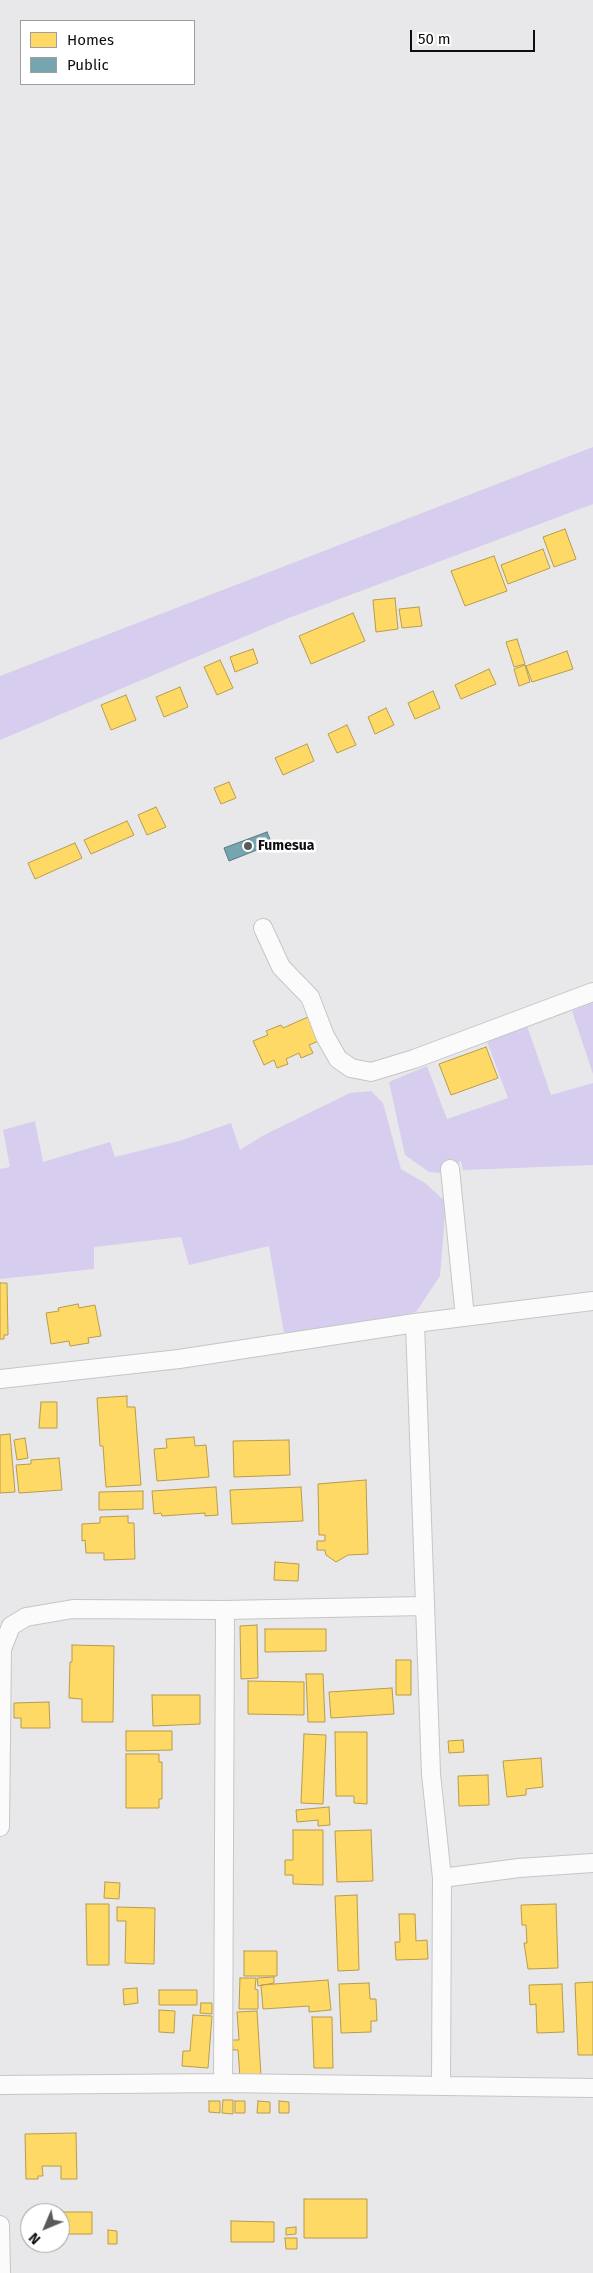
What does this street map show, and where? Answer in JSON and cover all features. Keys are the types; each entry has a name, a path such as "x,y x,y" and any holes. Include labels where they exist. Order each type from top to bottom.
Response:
{"street":[{"path":"263,928 281,967 310,997 325,1036 338,1059 351,1068 371,1072 414,1059 593,992"},
{"path":"450,1169 465,1316"},
{"path":"0,1379 178,1359 465,1316 593,1301"},
{"path":"415,1323 431,1774 442,1878 441,2086"},
{"path":"0,1827 2,1649 11,1626 26,1617 72,1609 225,1610 424,1606"},
{"path":"223,2083 225,1610"},
{"path":"442,1878 519,1868 593,1863"},
{"path":"0,2085 223,2083 593,2088"},
{"path":"0,2225 1,2273"}],"shaded area":[{"path":"593,447 593,504 286,619 0,740 0,676"},
{"path":"593,1003 593,1074 572,1011"},
{"path":"526,1023 551,1095 593,1083 593,1165 463,1170 461,1161 441,1173 429,1172 405,1155 389,1082 427,1066 447,1119 508,1098 486,1039"},
{"path":"371,1091 383,1103 401,1169 425,1183 446,1202 440,1276 416,1312 354,1326 284,1333 269,1246 189,1265 181,1237 94,1247 94,1269 0,1279 0,1169 10,1167 3,1130 35,1121 43,1162 110,1142 115,1157 179,1141 231,1123 240,1150 264,1135 350,1093"}],"building: Homes":[{"path":"565,529 576,559 554,567 543,537"},
{"path":"543,549 550,568 508,584 501,565"},
{"path":"494,556 507,591 465,606 451,571"},
{"path":"395,598 398,629 376,632 373,600"},
{"path":"419,607 422,626 402,628 399,609"},
{"path":"353,613 365,641 311,664 299,636"},
{"path":"517,639 525,664 514,667 506,642"},
{"path":"253,649 258,663 235,672 230,657"},
{"path":"567,651 573,669 532,682 526,666"},
{"path":"220,660 233,688 217,695 204,667"},
{"path":"525,665 530,682 519,686 514,669"},
{"path":"489,669 496,684 461,699 455,685"},
{"path":"180,687 188,707 164,717 156,697"},
{"path":"433,691 440,708 415,719 408,703"},
{"path":"126,695 136,720 111,730 101,705"},
{"path":"386,708 394,725 375,734 368,717"},
{"path":"347,725 356,745 337,753 328,734"},
{"path":"307,744 314,761 283,775 275,758"},
{"path":"229,782 236,798 221,804 214,788"},
{"path":"156,807 166,827 147,835 138,815"},
{"path":"127,821 134,835 91,854 84,840"},
{"path":"75,843 82,858 35,879 28,863"},
{"path":"308,1017 319,1041 309,1045 313,1053 301,1058 299,1053 286,1059 288,1064 277,1068 274,1060 264,1065 253,1041 268,1035 266,1031 281,1025 283,1028"},
{"path":"486,1047 498,1078 451,1095 439,1064"},
{"path":"0,1283 7,1283 8,1335 4,1335 4,1339 0,1339"},
{"path":"78,1304 79,1308 95,1305 101,1336 88,1338 89,1343 70,1346 69,1341 51,1344 46,1313 59,1311 58,1308"},
{"path":"127,1396 127,1407 135,1407 141,1485 106,1487 103,1446 100,1446 97,1398"},
{"path":"41,1402 57,1402 57,1428 39,1428"},
{"path":"10,1434 15,1492 0,1493 0,1435"},
{"path":"194,1437 195,1446 206,1445 209,1477 157,1481 154,1449 167,1448 166,1439"},
{"path":"25,1438 28,1458 17,1460 14,1440"},
{"path":"289,1440 290,1475 234,1477 233,1441"},
{"path":"59,1458 62,1490 19,1493 16,1465 31,1464 31,1460"},
{"path":"366,1480 368,1554 348,1555 336,1562 326,1555 325,1550 317,1550 317,1541 325,1541 325,1535 319,1535 318,1484"},
{"path":"216,1487 218,1515 205,1516 205,1513 162,1516 161,1513 154,1514 152,1491"},
{"path":"301,1487 303,1521 232,1524 230,1490"},
{"path":"143,1491 143,1509 99,1510 99,1492"},
{"path":"128,1516 128,1523 134,1523 135,1559 104,1560 104,1553 86,1553 85,1540 82,1541 82,1524 100,1523 100,1517"},
{"path":"275,1562 299,1564 298,1581 274,1580"},
{"path":"257,1625 258,1678 241,1679 240,1626"},
{"path":"265,1629 326,1629 326,1651 265,1652"},
{"path":"72,1645 114,1646 113,1722 82,1722 82,1699 69,1698"},
{"path":"396,1660 411,1660 411,1695 396,1695"},
{"path":"306,1674 323,1674 325,1722 308,1722"},
{"path":"248,1681 304,1682 304,1715 248,1714"},
{"path":"392,1688 394,1714 331,1718 329,1692"},
{"path":"152,1695 200,1695 200,1724 153,1726"},
{"path":"49,1702 50,1728 21,1728 21,1718 14,1718 14,1703"},
{"path":"126,1731 172,1731 172,1750 126,1751"},
{"path":"335,1732 367,1732 367,1804 354,1803 354,1796 336,1796"},
{"path":"304,1734 326,1735 323,1804 301,1803"},
{"path":"463,1740 464,1752 449,1753 448,1741"},
{"path":"126,1754 159,1754 159,1762 162,1762 162,1799 159,1799 159,1808 126,1808"},
{"path":"541,1758 543,1787 526,1789 526,1795 507,1797 503,1761"},
{"path":"488,1775 489,1805 459,1806 458,1776"},
{"path":"329,1807 330,1825 318,1826 318,1820 297,1822 296,1810"},
{"path":"293,1830 323,1830 323,1885 293,1884 293,1875 285,1875 285,1860 293,1860"},
{"path":"371,1830 373,1881 337,1882 335,1831"},
{"path":"105,1882 120,1883 119,1899 104,1898"},
{"path":"357,1895 359,1970 338,1971 335,1896"},
{"path":"86,1904 109,1904 109,1965 87,1965"},
{"path":"556,1904 558,1968 528,1969 524,1943 527,1943 526,1925 522,1925 521,1905"},
{"path":"117,1907 155,1908 154,1964 125,1963 126,1921 117,1921"},
{"path":"399,1914 415,1914 416,1941 427,1940 428,1959 396,1960 395,1942 400,1942"},
{"path":"244,1951 277,1951 277,1976 244,1976"},
{"path":"274,1977 274,1983 258,1986 257,1978"},
{"path":"240,1978 256,1978 255,1989 258,1990 258,2009 239,2009"},
{"path":"328,1980 331,2010 309,2012 309,2006 263,2009 261,1985"},
{"path":"593,1982 593,2055 578,2055 575,1983"},
{"path":"369,1983 370,1999 376,1999 377,2021 371,2021 371,2032 341,2033 339,1984"},
{"path":"562,1984 564,2032 537,2033 536,2004 530,2005 529,1985"},
{"path":"137,1988 138,2003 124,2005 123,1989"},
{"path":"159,1990 197,1990 197,2005 159,2005"},
{"path":"201,2003 212,2003 212,2014 200,2013"},
{"path":"159,2010 175,2011 174,2033 159,2032"},
{"path":"257,2011 261,2076 240,2077 238,2050 233,2050 232,2040 239,2040 237,2012"},
{"path":"193,2015 212,2016 208,2068 182,2066 183,2051 190,2051"},
{"path":"312,2017 332,2017 333,2068 314,2068"},
{"path":"223,2100 233,2100 233,2114 222,2113"},
{"path":"209,2101 220,2101 220,2113 209,2112"},
{"path":"235,2101 245,2101 245,2113 235,2113"},
{"path":"258,2101 270,2102 270,2113 257,2113"},
{"path":"279,2101 289,2102 289,2113 279,2113"},
{"path":"76,2133 77,2179 61,2179 61,2166 42,2166 43,2176 38,2176 38,2179 26,2179 25,2134"},
{"path":"304,2199 367,2199 367,2238 304,2238"},
{"path":"70,2212 92,2212 92,2234 70,2234"},
{"path":"231,2221 274,2222 274,2242 231,2242"},
{"path":"296,2227 296,2234 286,2235 286,2228"},
{"path":"108,2230 117,2231 117,2244 108,2244"},
{"path":"285,2238 297,2238 297,2249 286,2249"}],"building: Public":[{"name":"Fumesua","path":"267,832 272,844 229,861 224,848"}],"place":[{"name":"Fumesua","path":"248,846"}]}
